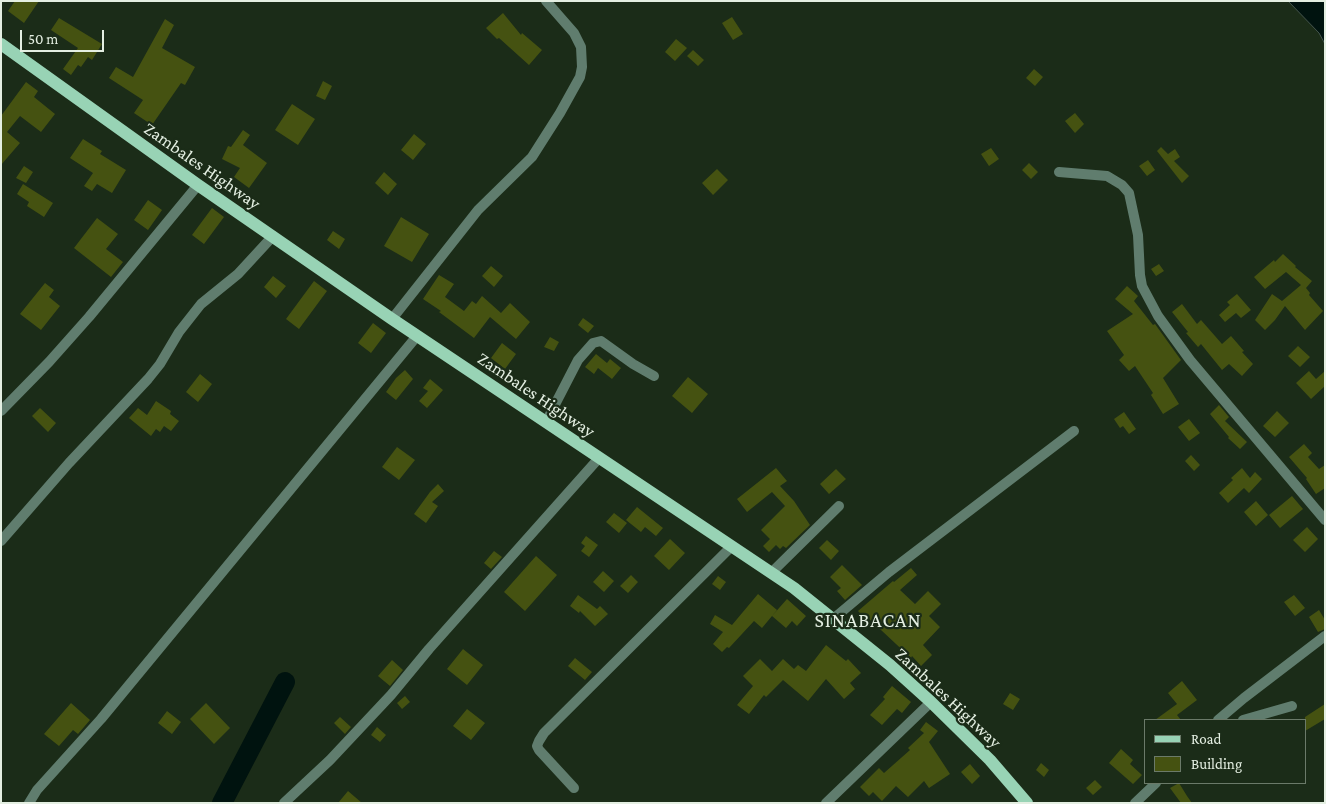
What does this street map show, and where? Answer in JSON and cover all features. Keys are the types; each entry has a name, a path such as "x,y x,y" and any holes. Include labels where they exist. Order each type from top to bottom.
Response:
{"main road":[{"name":"Zambales Highway","path":"1,44 198,185 392,319 771,573 833,619 890,665 990,760 1027,803"}],"street":[{"path":"392,319 478,210 532,157 580,77 582,67 581,47 574,34 546,1"},
{"path":"1059,172 1107,176 1122,185 1129,193 1138,235 1142,286 1158,316 1202,374 1325,520"},
{"path":"1,411 49,362 89,317 198,185"},
{"path":"1,541 69,462 148,379 160,364 183,326 201,304 238,274 273,236"},
{"path":"29,803 37,790 101,719 417,336"},
{"path":"546,422 578,360 592,343 601,341 633,364 654,376"},
{"path":"833,619 890,572 1074,432"},
{"path":"284,803 330,760 392,695 429,649 599,458"},
{"path":"771,573 839,506"},
{"path":"574,788 539,750 537,746 544,733 732,547"},
{"path":"1219,719 1325,636"},
{"path":"826,803 931,702"},
{"path":"1246,719 1292,706"},
{"path":"1136,803 1155,784"}],"shaded area":[{"path":"1288,1 1325,1 1325,44 1319,33"}],"building":[{"path":"15,1 39,1 24,23 8,11"},
{"path":"503,13 521,35 522,33 542,50 529,65 486,28"},
{"path":"732,17 743,34 733,40 722,23"},
{"path":"59,18 102,44 92,60 88,57 81,67 78,65 71,75 63,69 78,48 51,30"},
{"path":"165,19 174,25 162,48 195,67 185,85 181,83 152,125 134,113 143,100 109,78 116,67 133,77"},
{"path":"676,39 687,48 675,61 665,52"},
{"path":"693,50 704,60 698,66 687,56"},
{"path":"1034,69 1043,77 1035,86 1026,78"},
{"path":"323,81 332,86 325,100 316,96"},
{"path":"26,82 38,91 34,97 55,114 41,132 20,116 7,132 20,143 1,165 1,116"},
{"path":"292,104 315,119 298,145 275,130"},
{"path":"1075,113 1084,124 1075,133 1065,121"},
{"path":"243,130 250,135 243,145 267,163 249,188 234,177 240,168 222,159 228,146 231,147"},
{"path":"414,134 426,144 413,160 401,150"},
{"path":"83,139 102,151 100,154 126,170 112,193 97,184 92,191 84,186 93,173 70,158"},
{"path":"1161,147 1168,154 1175,149 1180,157 1174,161 1189,176 1182,183 1157,151"},
{"path":"991,148 999,159 989,166 981,154"},
{"path":"1148,160 1155,170 1147,176 1139,166"},
{"path":"1029,163 1038,172 1031,179 1022,170"},
{"path":"24,166 33,172 26,183 16,178"},
{"path":"717,169 728,180 713,195 702,183"},
{"path":"384,172 397,184 388,195 375,183"},
{"path":"23,184 53,203 44,217 27,206 29,202 17,194"},
{"path":"148,200 162,210 148,230 134,220"},
{"path":"212,208 224,217 204,244 192,235"},
{"path":"401,217 429,234 412,262 384,246"},
{"path":"97,218 118,234 106,249 123,262 111,277 74,248"},
{"path":"333,231 345,239 339,249 327,240"},
{"path":"1283,254 1312,281 1306,288 1310,293 1309,295 1323,311 1305,330 1285,306 1265,330 1255,320 1272,294 1282,301 1301,285 1286,272 1265,289 1254,277"},
{"path":"1159,264 1164,271 1156,276 1151,269"},
{"path":"491,266 503,276 494,287 482,276"},
{"path":"439,275 454,284 445,297 464,311 472,301 476,304 482,296 501,313 510,303 530,322 516,339 490,317 474,338 423,299"},
{"path":"273,276 286,286 276,298 264,287"},
{"path":"314,281 327,291 299,329 286,319"},
{"path":"45,283 54,290 49,297 60,306 41,330 20,314"},
{"path":"1127,286 1138,296 1134,301 1153,325 1155,324 1181,360 1163,378 1179,404 1163,414 1151,395 1153,393 1135,366 1129,371 1119,360 1124,355 1107,331 1133,314 1115,299"},
{"path":"1237,294 1251,310 1241,318 1236,313 1225,322 1219,315 1230,305 1227,302"},
{"path":"1182,304 1197,324 1201,320 1222,344 1231,336 1244,351 1242,352 1253,364 1242,376 1229,364 1222,370 1201,344 1198,347 1186,333 1188,332 1172,312"},
{"path":"583,318 594,326 588,333 578,325"},
{"path":"373,323 386,333 371,353 358,343"},
{"path":"550,337 559,342 554,351 544,347"},
{"path":"502,343 516,354 505,369 491,358"},
{"path":"1298,346 1310,357 1300,367 1288,356"},
{"path":"596,354 607,363 610,359 621,368 612,379 598,368 594,374 585,367"},
{"path":"405,370 413,379 396,400 386,392 396,378"},
{"path":"1309,371 1316,379 1325,371 1325,386 1311,399 1296,383"},
{"path":"200,374 212,384 198,402 186,392"},
{"path":"688,377 708,394 692,413 672,396"},
{"path":"430,379 443,390 427,408 419,401 428,391 423,388"},
{"path":"156,401 171,411 170,414 179,421 171,431 164,426 160,432 156,429 151,436 129,418 138,408 147,415"},
{"path":"1219,405 1229,417 1225,421 1247,442 1240,449 1228,438 1210,414"},
{"path":"40,408 56,423 48,432 32,416"},
{"path":"1277,411 1289,423 1275,437 1263,426"},
{"path":"1124,412 1136,429 1129,434 1123,426 1120,428 1114,419"},
{"path":"1189,419 1200,433 1189,441 1178,427"},
{"path":"1304,444 1312,453 1308,457 1319,469 1325,465 1325,488 1316,494 1307,478 1289,457"},
{"path":"397,447 415,460 399,480 382,467"},
{"path":"1191,455 1200,465 1194,471 1185,461"},
{"path":"776,468 787,481 780,486 794,501 810,525 786,548 783,546 780,549 776,545 769,552 763,546 770,539 761,530 785,506 772,492 747,512 737,499"},
{"path":"1242,468 1250,478 1255,472 1262,479 1249,493 1244,488 1228,503 1219,493 1233,480 1231,478"},
{"path":"836,469 846,479 829,494 820,484"},
{"path":"438,484 444,491 432,502 438,506 426,523 414,514"},
{"path":"1292,496 1303,509 1280,528 1269,515"},
{"path":"1256,501 1268,515 1256,526 1244,512"},
{"path":"637,507 663,528 656,536 645,527 641,532 626,520"},
{"path":"614,513 627,523 619,533 606,522"},
{"path":"1307,527 1318,539 1305,552 1293,540"},
{"path":"586,536 598,545 589,557 581,551 585,546 581,543"},
{"path":"670,539 685,553 669,570 654,556"},
{"path":"827,540 839,551 831,560 819,548"},
{"path":"494,551 502,557 491,569 484,563"},
{"path":"536,556 557,575 525,611 504,592"},
{"path":"842,565 862,585 845,600 837,591 841,588 830,577"},
{"path":"911,568 917,575 900,590 915,604 928,591 941,604 929,616 940,627 923,645 932,655 921,666 912,656 911,658 866,616 864,618 858,611"},
{"path":"603,571 614,581 604,592 593,582"},
{"path":"631,575 638,582 628,593 620,586"},
{"path":"718,576 726,582 720,590 712,584"},
{"path":"758,594 777,610 762,628 754,621 729,648 727,647 722,652 713,644 723,632 710,624 715,615 732,625"},
{"path":"578,595 597,609 600,606 608,614 595,626 580,611 579,613 570,606"},
{"path":"1294,595 1305,608 1295,616 1284,602"},
{"path":"787,599 806,616 797,626 792,621 786,628 772,616"},
{"path":"1319,610 1325,620 1325,629 1318,632 1309,617"},
{"path":"826,645 846,661 848,659 861,673 850,683 855,689 844,699 826,679 808,701 783,680 766,697 764,695 749,714 737,705 753,686 743,676 760,659 772,671 783,659 794,669 798,665 806,671"},
{"path":"463,649 483,665 467,685 447,669"},
{"path":"575,658 592,672 585,680 568,666"},
{"path":"392,660 403,670 390,686 378,676"},
{"path":"1182,681 1197,700 1177,715 1180,719 1156,719 1177,704 1168,693"},
{"path":"892,686 911,702 902,713 897,709 882,725 870,715 885,699 883,697"},
{"path":"1010,693 1020,699 1013,710 1003,704"},
{"path":"405,696 410,702 402,709 397,703"},
{"path":"71,703 90,720 78,734 73,730 59,746 44,734"},
{"path":"206,703 230,728 214,744 190,719"},
{"path":"1325,704 1325,719 1306,730 1305,717"},
{"path":"467,709 485,723 471,740 453,726"},
{"path":"167,711 181,722 172,734 158,723"},
{"path":"340,717 351,727 345,734 334,723"},
{"path":"926,722 938,731 929,742 950,774 929,788 924,781 908,797 896,786 882,801 873,792 869,796 860,787 879,768 884,773 910,750 908,748 924,733 920,730"},
{"path":"377,727 386,735 380,742 371,735"},
{"path":"1121,749 1133,760 1130,764 1142,775 1133,784 1109,763"},
{"path":"1041,763 1049,770 1044,777 1036,770"},
{"path":"970,764 980,776 972,784 961,772"},
{"path":"1095,780 1102,787 1093,795 1086,788"},
{"path":"1180,784 1192,803 1181,803 1170,788"},
{"path":"348,791 362,803 338,803"}],"waterway":[{"path":"222,803 285,682"}],"district":[{"name":"SINABACAN","path":"868,621"}]}
